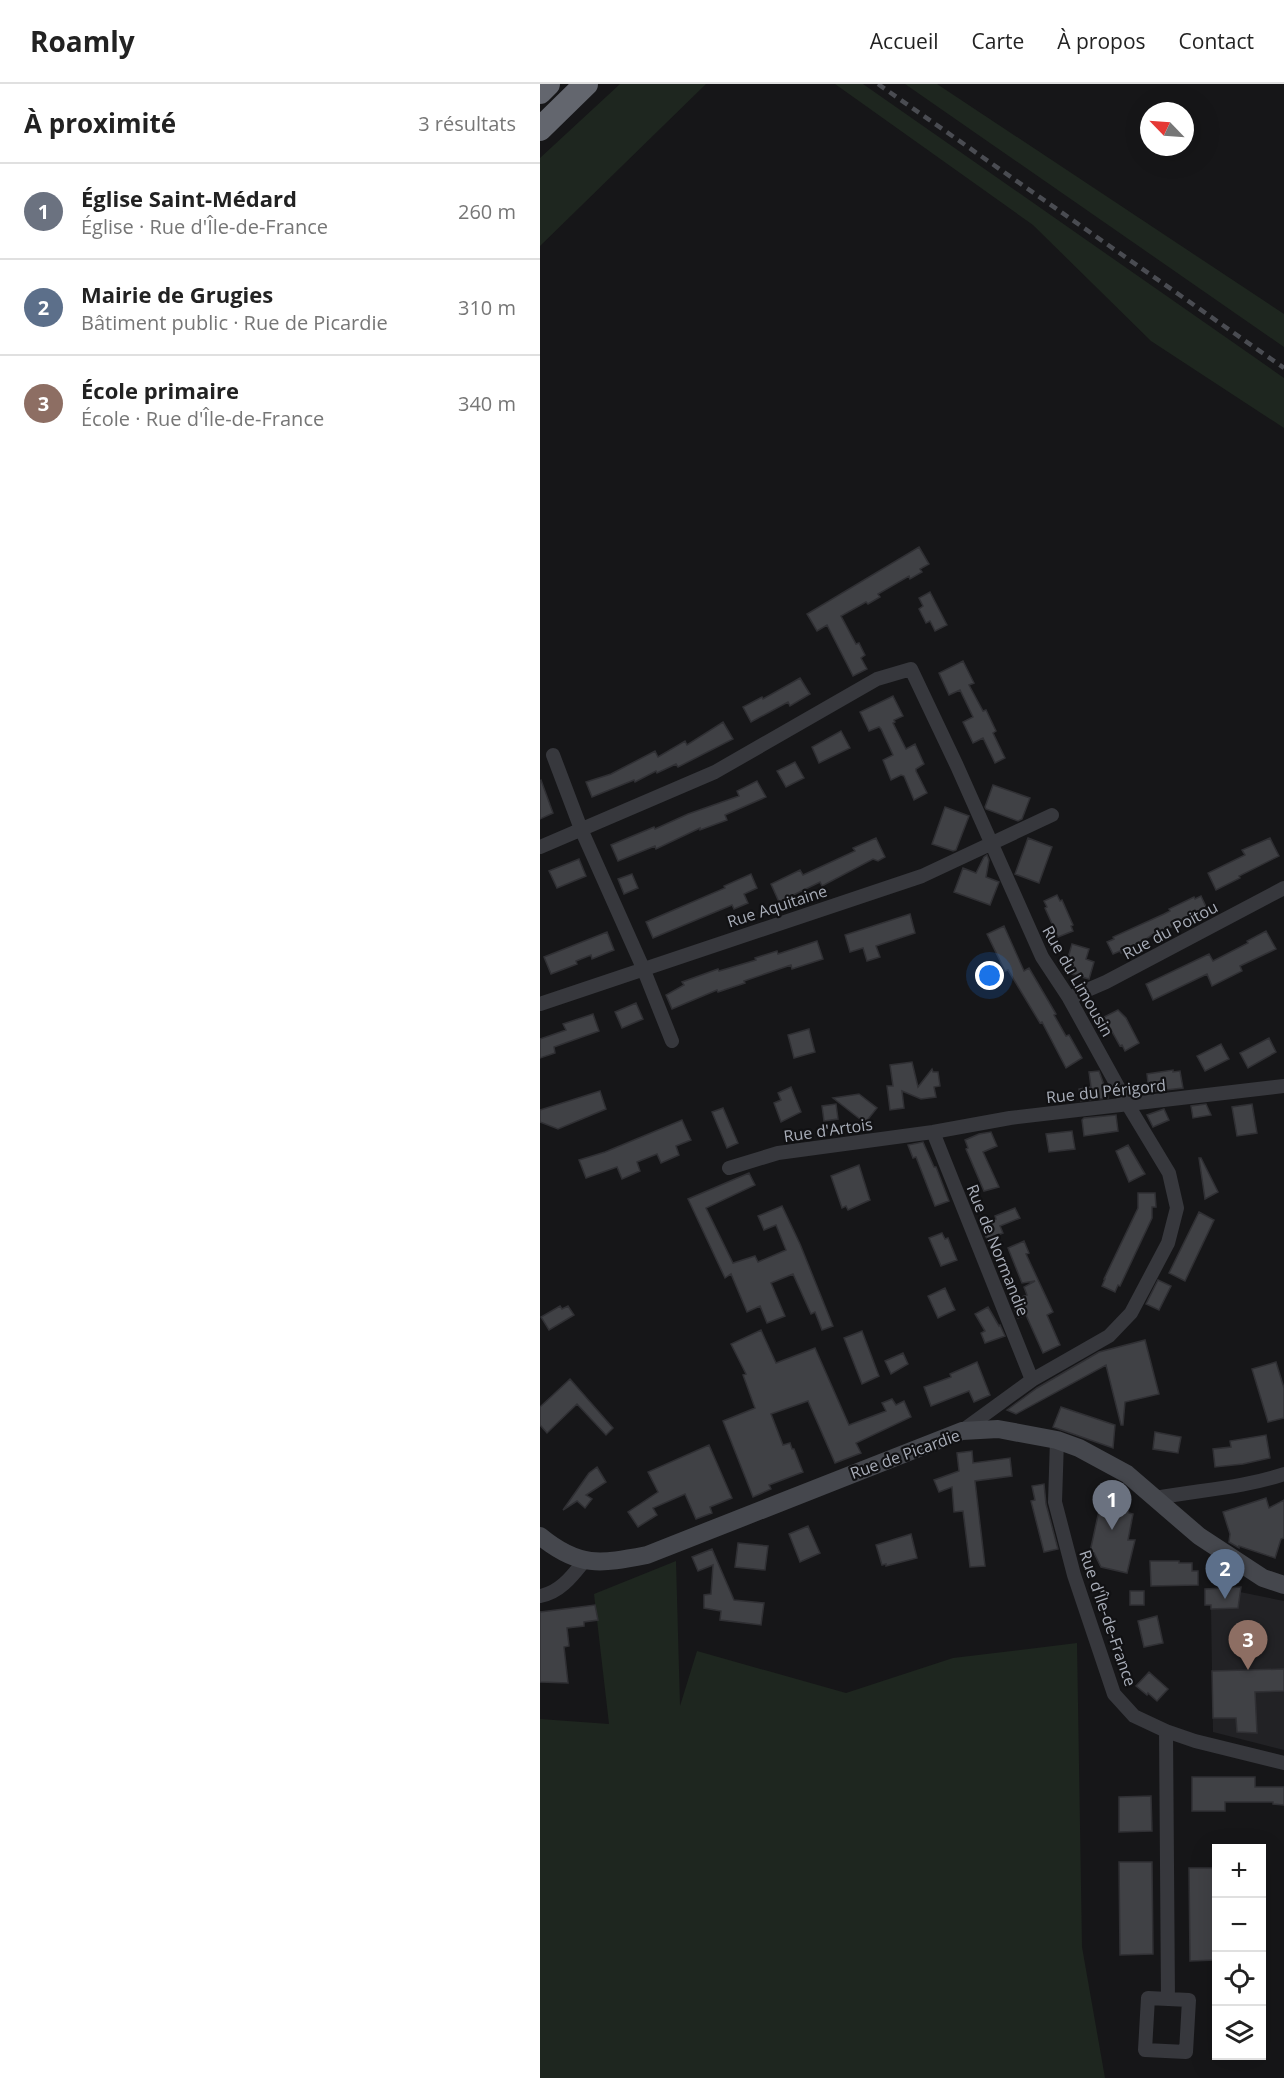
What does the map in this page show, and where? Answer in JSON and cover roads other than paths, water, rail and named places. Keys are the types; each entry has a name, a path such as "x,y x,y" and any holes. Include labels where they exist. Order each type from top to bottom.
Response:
{"highway":[{"path":"540,92 548,84"},
{"path":"540,129 586,84"}],"street":[{"name":"Rue du Limousin","path":"581,830 714,772 877,680 910,669 1042,957 1069,998 1128,1105 1169,1173 1177,1208 1168,1243 1131,1313 1109,1335 1032,1380 962,1431"},
{"path":"553,755 581,830 643,968 672,1041"},
{"name":"Rue Aquitaine","path":"540,1004 922,876 1052,815"},
{"path":"540,847 581,830"},
{"name":"Rue du Poitou","path":"1069,998 1106,982 1284,888"},
{"name":"Rue du Périgord","path":"933,1132 1010,1118 1284,1086"},
{"name":"Rue d'Artois","path":"729,1168 778,1153 933,1132"},
{"name":"Rue de Normandie","path":"933,1132 1032,1380"},
{"name":"Rue de Picardie","path":"540,1536 554,1547 573,1557 585,1560 605,1563 647,1555 962,1431 998,1430 1057,1440 1103,1460 1127,1474 1199,1536 1263,1578 1284,1585"},
{"name":"Rue d'Île-de-France","path":"1057,1440 1055,1502 1074,1575 1114,1694 1134,1716 1166,1731 1195,1741 1284,1763"},
{"path":"1156,1498 1284,1474"},
{"path":"540,1596 550,1595 570,1578 585,1560"},
{"path":"1166,1731 1168,1999"},
{"path":"1148,1998 1168,1999 1189,2000 1186,2052 1145,2050 1148,1998"}],"railway":[{"path":"878,84 1284,368"}],"place":[{"name":"Église Saint-Médard","path":"1112,1530"},
{"name":"Mairie de Grugies","path":"1225,1599"},
{"name":"École primaire","path":"1248,1670"}]}
